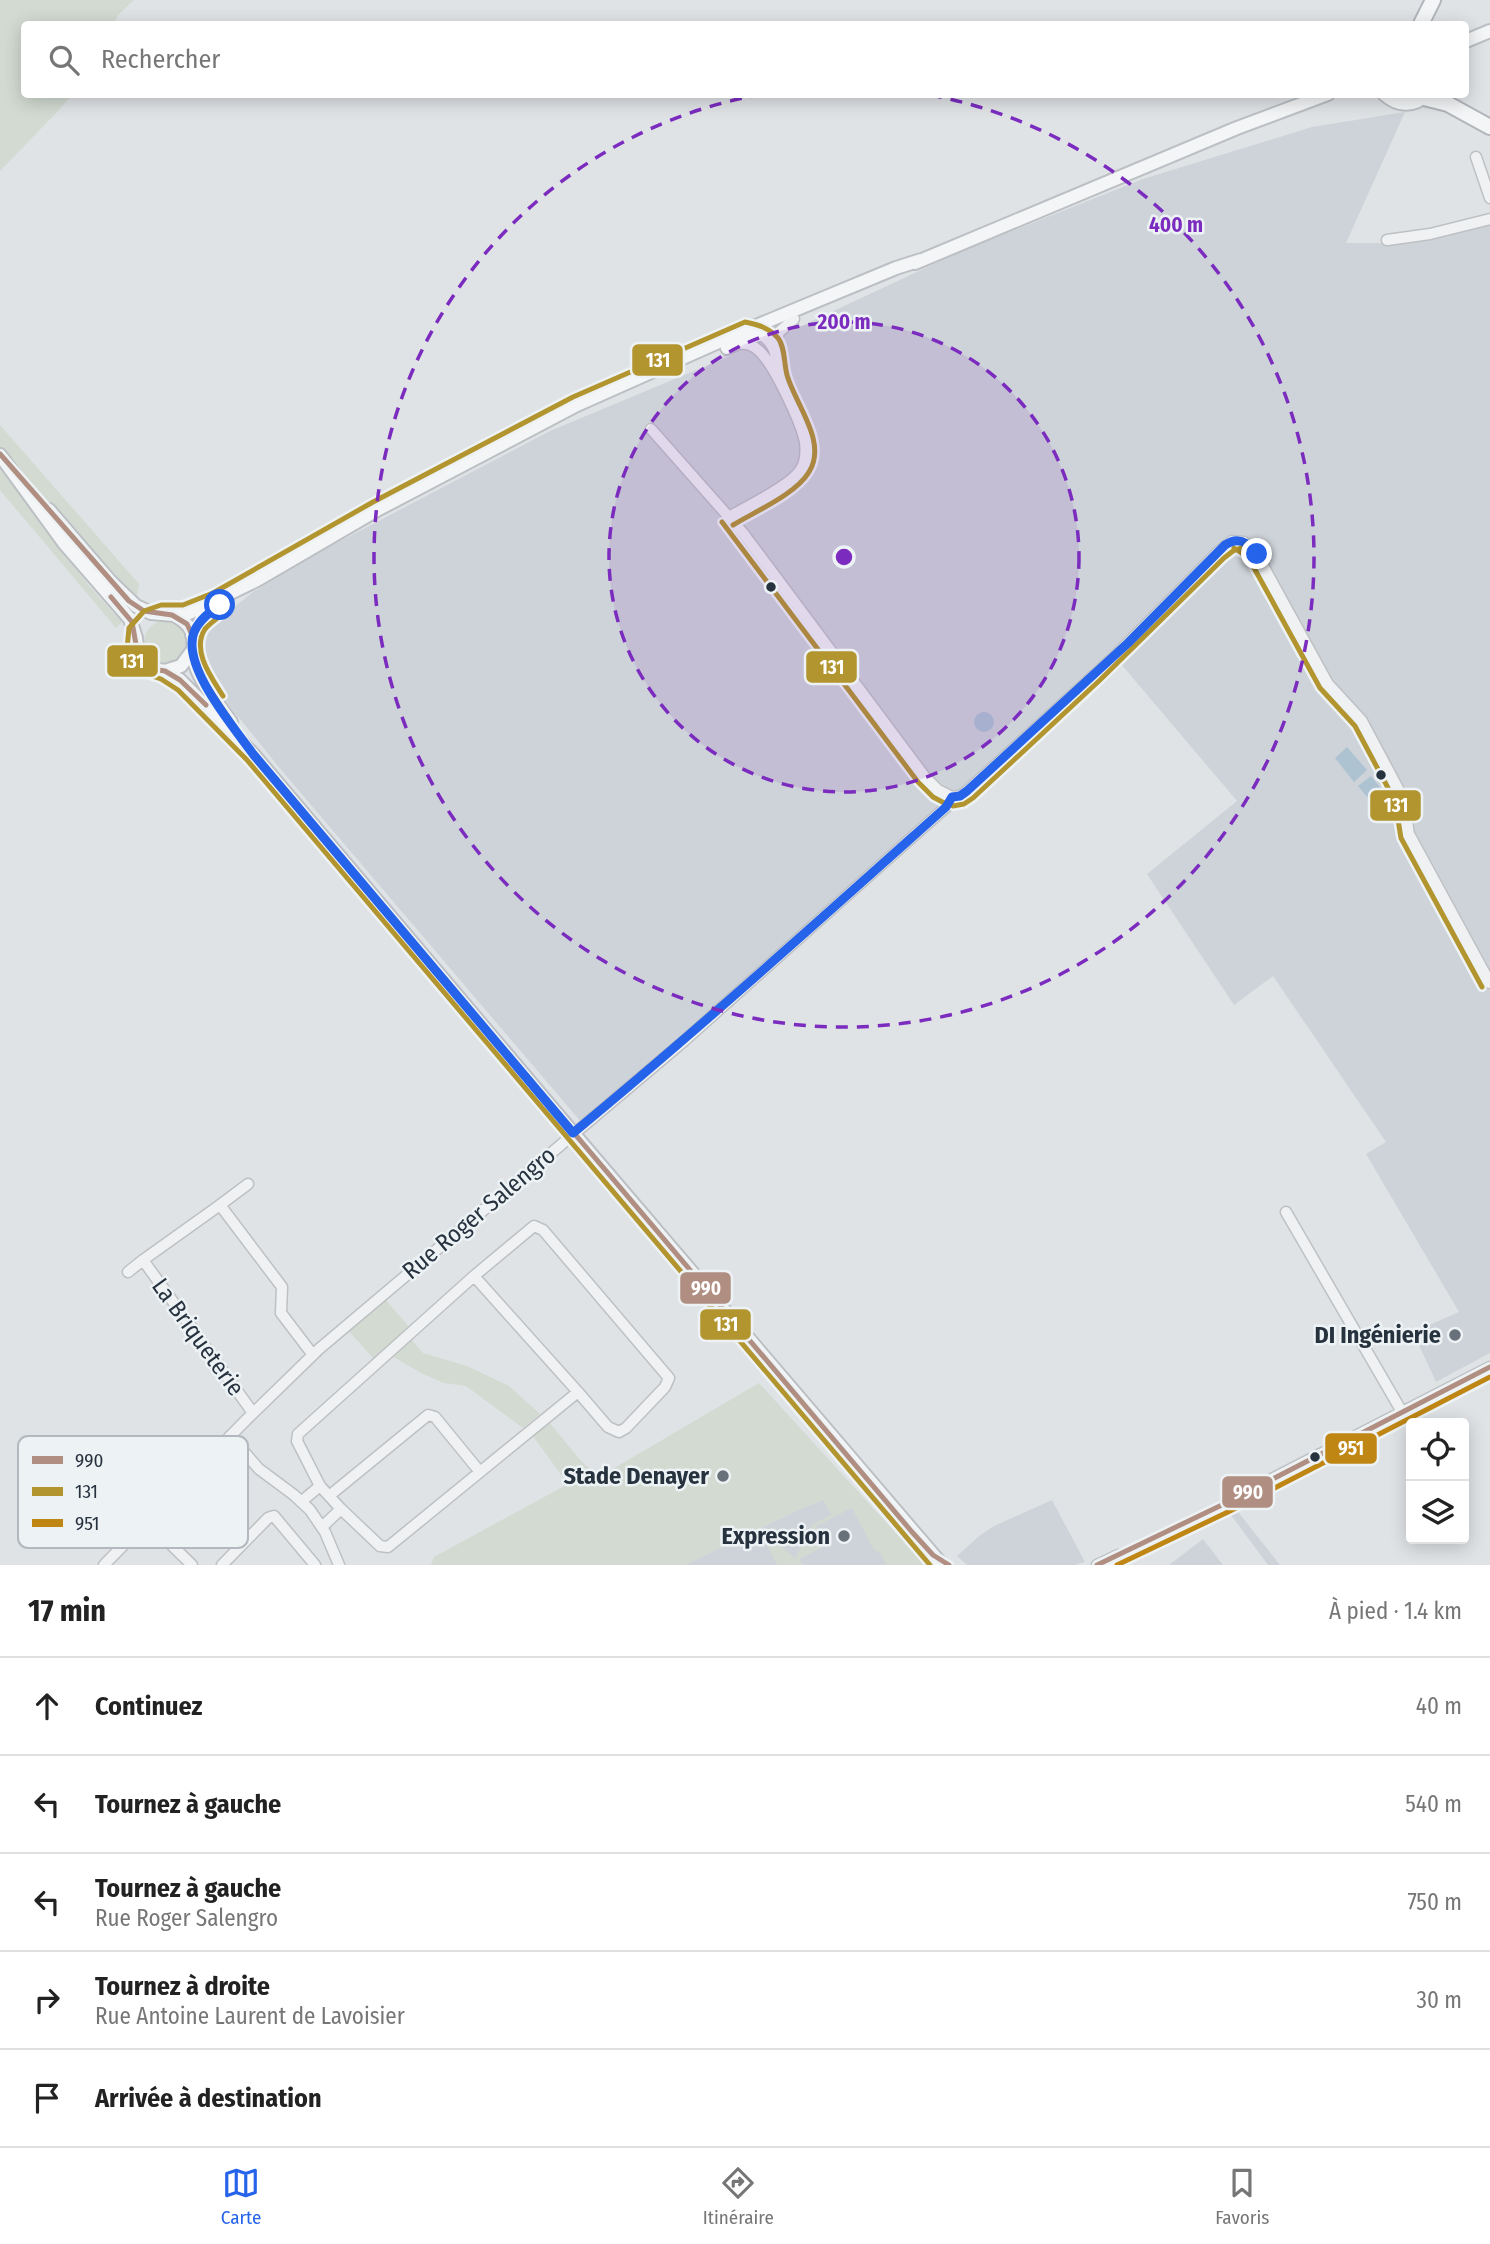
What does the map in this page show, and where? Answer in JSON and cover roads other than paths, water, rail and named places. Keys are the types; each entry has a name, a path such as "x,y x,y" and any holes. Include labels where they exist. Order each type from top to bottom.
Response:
{"highway":[{"path":"1423,21 1433,0"},
{"path":"1432,98 1490,127"}],"main road":[{"path":"1469,40 1490,31"},
{"path":"0,454 119,591 140,609 174,615 205,607 377,510 581,403 744,331 794,320 857,293 921,260 1256,121 1319,98"},
{"path":"1388,98 1407,104 1421,98"},
{"path":"549,421 737,344 763,328 896,268 921,260"},
{"path":"0,454 64,543 128,616 136,638 137,650 143,661 153,669 165,671 187,686 253,754 938,1560 949,1565"},
{"path":"192,635 208,614 257,580"},
{"path":"136,638 144,622 160,614"},
{"path":"174,615 185,622 192,635 192,652 204,683 253,754"},
{"path":"165,671 181,666 192,652"}],"street":[{"path":"1476,157 1490,198"},
{"path":"1388,240 1490,219"},
{"path":"774,348 779,332 794,320"},
{"path":"763,328 774,348 779,379"},
{"path":"729,517 788,482 797,474 806,455 804,438 779,379 759,344 763,328"},
{"path":"737,344 751,345 763,354"},
{"path":"651,429 729,517 925,777 938,790 952,797"},
{"name":"Rue Roger Salengro","path":"230,1436 313,1355 675,1048 946,807 952,797 967,791 1128,643 1228,543 1238,540 1247,544 1257,554 1328,684 1362,721 1405,803 1409,834 1490,984"},
{"name":"La Briqueterie","path":"128,1272 248,1184"},
{"path":"220,1205 282,1287 281,1313 313,1355"},
{"path":"1286,1212 1402,1412"},
{"path":"474,1276 578,1392 608,1427 619,1432 624,1430 666,1387 668,1378 541,1228 531,1227 474,1276 298,1434 297,1441 320,1486 380,1546 388,1547 578,1392"},
{"name":"La Briqueterie","path":"143,1260 253,1413"},
{"path":"1097,1565 1226,1503 1490,1367"},
{"path":"329,1496 428,1415 435,1417 480,1472"},
{"path":"248,1456 262,1472 302,1501 322,1527 339,1565"},
{"path":"302,1501 320,1486"},
{"path":"1112,1565 1191,1525 1226,1503"},
{"path":"322,1527 341,1509"},
{"path":"248,1538 270,1516 277,1517 315,1565"},
{"name":"Rue Roger Salengro","path":"104,1565 121,1548"},
{"path":"175,1548 192,1565"},
{"path":"222,1565 239,1548"}],"water":[{"path":"980,712 988,712 994,722 988,732 980,732 974,726 974,718"},
{"path":"1347,747 1367,770 1354,782 1335,758"},
{"path":"1371,776 1388,797 1375,807 1358,786"}],"place":[{"name":"DI Ingénierie","path":"1455,1335"},
{"name":"Stade Denayer","path":"723,1476"},
{"name":"Expression","path":"844,1536"}]}
